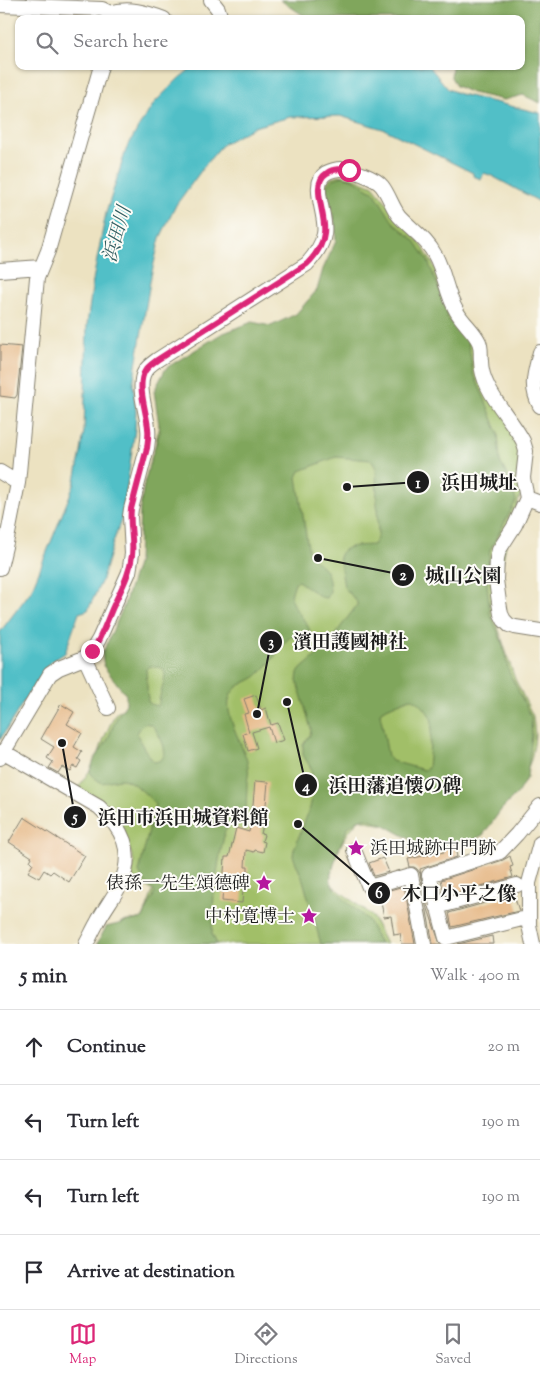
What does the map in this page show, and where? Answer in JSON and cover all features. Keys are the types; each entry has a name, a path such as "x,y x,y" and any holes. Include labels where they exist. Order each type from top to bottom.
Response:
{"street":[{"path":"211,0 220,15"},
{"path":"0,6 102,9 111,15"},
{"path":"113,15 120,10 132,10 152,15"},
{"path":"0,568 18,484 37,278 48,251 100,70"},
{"path":"86,944 121,883 126,869 127,853 121,833 99,806 2,755 50,674 59,668 84,658 92,651 124,583 132,554 131,509 148,439 142,399 142,378 144,372 157,360 307,264 315,255 324,234 325,222 318,185 325,174 331,171 340,168 349,170 377,181 382,185 398,214 427,243 435,255 456,311 479,342 483,374 488,388 523,441 526,451 523,478 527,498 499,550 497,558 497,588 501,614 509,626 540,631"},
{"path":"0,270 41,268"},
{"path":"540,352 533,386 540,406"},
{"path":"0,472 18,484"},
{"path":"527,498 540,503"},
{"path":"84,658 108,708"},
{"path":"522,919 446,938 428,875 500,852 518,834 540,806"},
{"path":"533,944 529,925 529,883 540,843"},
{"path":"354,850 369,887 411,875 424,944"},
{"path":"437,907 529,883"}],"green space":[{"path":"280,0 540,0 540,103 523,95 504,100 472,93 456,86 451,77 452,70 525,70 525,15 437,15 430,13 428,15 303,15"},
{"path":"339,175 355,178 373,186 420,243 471,336 519,442 521,494 509,528 494,609 496,621 515,679 533,716 535,734 531,760 525,775 384,825 360,819 354,825 339,848 328,882 372,916 386,944 114,944 122,922 143,918 153,891 132,877 134,862 123,829 78,788 96,761 115,714 135,700 141,562 153,456 160,421 271,330 297,317 319,291 336,244 335,222 323,190 328,180"},
{"path":"343,176 355,180 374,192 393,222 415,241 427,259 444,301 448,320 467,336 473,372 498,433 500,462 511,482 516,501 490,550 487,583 490,613 502,642 509,672 531,717 532,736 527,777 517,794 501,810 483,835 471,841 451,842 430,848 424,847 381,823 366,818 358,820 348,827 337,853 330,880 334,888 345,900 368,920 380,944 321,944 303,880 293,856 310,808 314,788 311,768 303,755 303,745 310,735 311,729 297,680 301,669 332,642 357,605 357,602 344,587 339,557 341,553 353,546 373,545 378,536 376,468 371,460 336,457 300,471 297,477 309,554 326,571 330,591 326,598 321,597 298,581 295,583 291,599 308,627 309,634 289,638 271,662 257,676 237,687 230,698 230,716 248,766 246,813 225,831 214,892 212,934 217,944 97,944 106,927 143,918 155,893 144,882 139,872 155,804 131,782 118,779 102,783 93,777 90,771 94,760 107,741 117,717 126,704 126,695 104,667 102,654 123,608 138,561 140,509 144,484 160,432 154,391 166,368 221,334 252,322 271,326 296,314 317,290 323,269 336,241 334,213 327,193 327,185 334,179","holes":["150,666 162,668 165,672 157,706 150,704 148,701 146,669","410,698 417,701 426,710 432,721 428,768 424,770 392,761 388,756 380,713 382,710","145,723 152,725 158,734 164,746 164,756 160,760 154,762 146,752 137,733"]}],"water":[{"name":"浜田川","path":"189,70 432,70 448,89 460,94 540,113 540,202 492,176 484,173 481,179 473,176 473,173 386,130 340,116 290,117 254,127 223,144 176,205 160,238 151,276 133,384 136,411 135,429 123,514 101,582 88,610 79,613 65,653 51,662 0,740 0,632 31,591 74,485 81,452 84,431 87,325 93,280 106,213 126,150 155,102"}],"building":[{"path":"0,345 22,347 17,395 15,398 0,396"},
{"path":"256,695 261,710 266,708 271,725 278,723 284,740 274,743 269,727 252,732 257,748 248,751 243,734 249,732 244,714 249,713 244,699"},
{"path":"61,704 74,712 67,724 82,733 74,747 82,752 78,759 81,761 77,768 73,766 70,771 62,767 58,773 49,768 53,762 47,758 54,747 41,739"},
{"path":"255,781 268,782 265,816 261,834 264,835 262,841 265,842 263,852 246,850 245,867 248,867 248,878 244,878 242,903 222,901 225,857 229,857 236,828 249,832"},
{"path":"24,817 85,856 69,882 53,871 50,874 44,870 39,878 28,872 33,864 30,861 32,857 9,842"},
{"path":"455,846 457,857 420,869 428,909 440,944 433,944 420,873 414,867 410,867 408,859 444,852 443,849"},
{"path":"510,856 513,866 510,867 513,877 445,896 441,880"},
{"path":"383,858 389,872 374,876 369,863"},
{"path":"404,886 415,944 402,944 400,934 394,935 391,916 384,917 379,893"},
{"path":"514,895 519,911 452,927 449,913"},
{"path":"492,936 493,944 458,944"}],"place":[{"name":"浜田城址","path":"347,487"},
{"name":"城山公園","path":"318,558"},
{"name":"浜田藩追懐の碑","path":"287,702"},
{"name":"濱田護國神社","path":"257,714"},
{"name":"浜田市浜田城資料館","path":"62,743"},
{"name":"木口小平之像","path":"298,824"},
{"name":"浜田城跡中門跡","path":"356,848"},
{"name":"俵孫一先生頌德碑","path":"264,883"},
{"name":"中村寛博士","path":"309,916"}],"route":[{"path":"92,651 114,606 131,563 130,516 148,439 147,419 143,408 142,378 144,372 157,360 307,264 315,255 324,234 325,222 318,185 325,174 331,171 340,168 349,170"}]}
